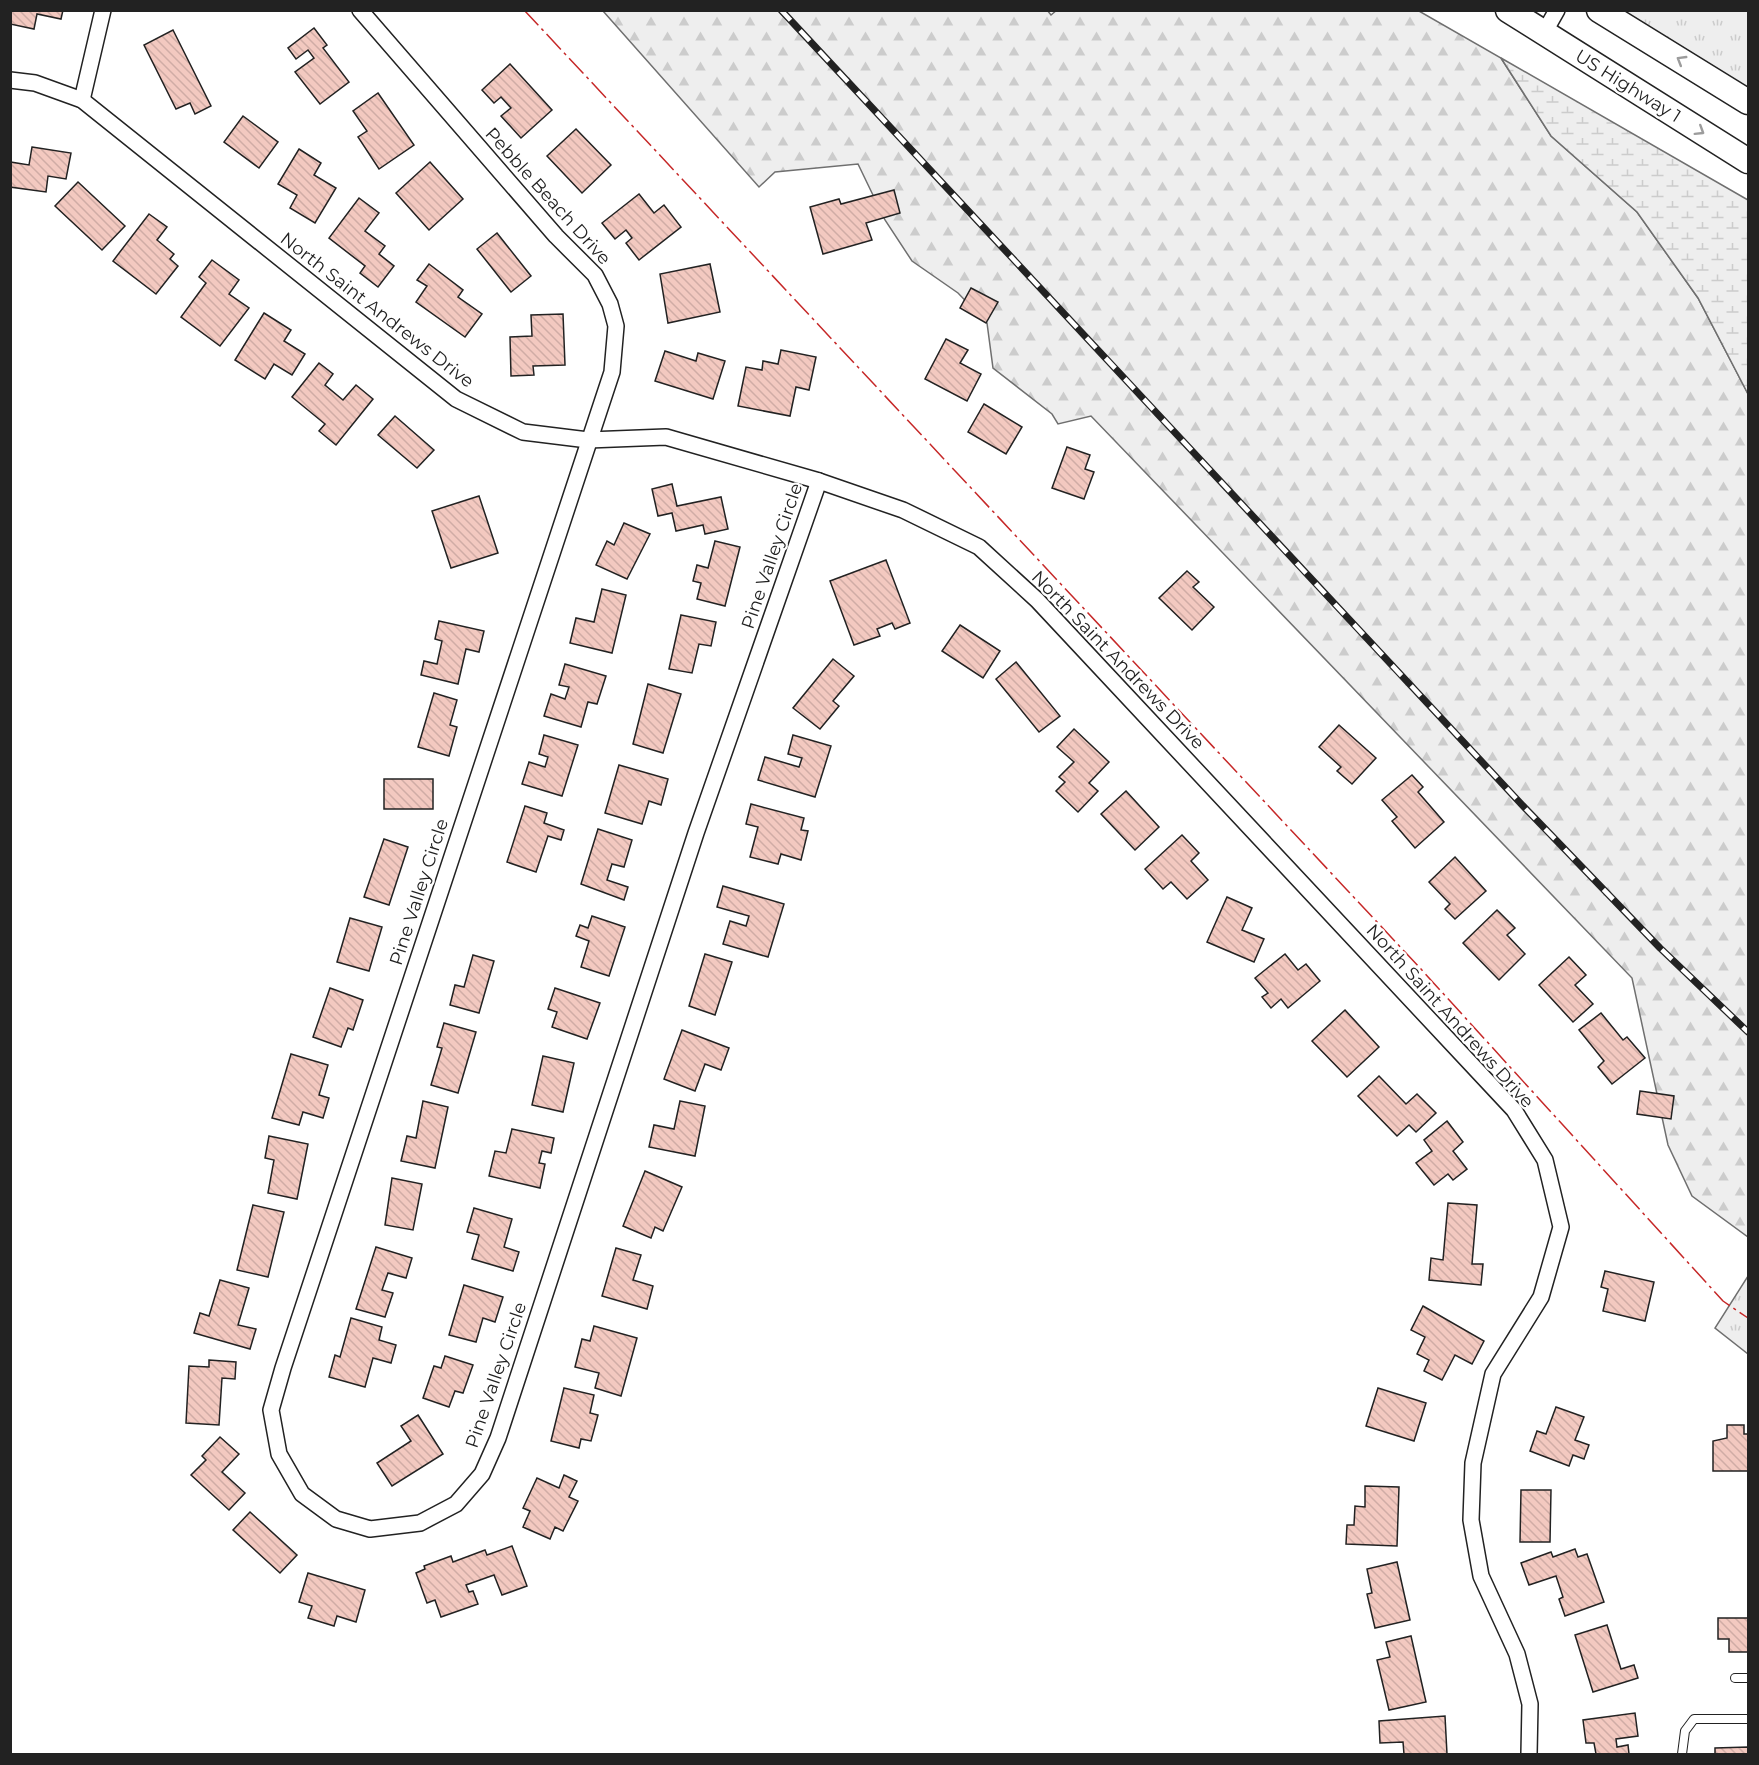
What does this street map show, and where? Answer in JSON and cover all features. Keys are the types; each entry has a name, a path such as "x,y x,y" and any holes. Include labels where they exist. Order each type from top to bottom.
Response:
{"main road":[{"name":"US Highway 1","path":"1508,10 1749,161"},
{"path":"1599,10 1749,102"}],"street":[{"path":"82,100 103,10"},
{"name":"Pebble Beach Drive","path":"360,10 556,236 595,275 610,304 616,326 612,372 588,440"},
{"path":"1544,33 1557,10"},
{"name":"North Saint Andrews Drive","path":"10,80 35,83 82,100 456,399 523,432 588,440 666,437 819,481 903,510 979,547 1037,600 1514,1110 1545,1160 1561,1227 1541,1297 1493,1374 1473,1463 1471,1520 1481,1575 1517,1654 1530,1704 1529,1755"},
{"name":"Pine Valley Circle","path":"588,440 283,1368 272,1410 279,1454 302,1494 336,1519 370,1529 420,1523 456,1504 482,1474 498,1438 696,833 819,481"}],"lane":[{"path":"1735,1678 1749,1678"},
{"path":"1682,1755 1685,1731 1694,1719 1749,1719"}],"green space":[{"path":"1047,10 1051,15 1057,10 1419,11 1501,58 1551,136 1637,212 1698,298 1748,394 1748,1237 1692,1196 1668,1145 1632,978 1091,416 1058,424 1052,414 993,368 987,323 958,293 912,261 885,220 858,164 775,172 759,187 603,11"},
{"path":"1604,11 1748,11 1748,101"},
{"path":"1501,58 1748,200 1748,394 1698,298 1637,212 1551,136"},
{"path":"1748,1276 1748,1354 1715,1328"}],"building":[{"path":"10,10 63,10 61,19 37,14 34,29 10,24"},
{"path":"314,28 327,45 323,48 349,82 320,104 295,72 314,58 308,50 296,59 288,48"},
{"path":"173,30 211,106 195,114 190,103 176,109 144,45"},
{"path":"510,64 552,110 521,138 501,116 511,108 501,97 494,103 482,90"},
{"path":"378,93 414,145 379,169 358,137 367,131 353,111"},
{"path":"243,116 278,142 259,168 224,142"},
{"path":"576,129 611,165 582,193 547,156"},
{"path":"32,147 71,153 66,179 48,176 46,192 10,187 10,162 29,165"},
{"path":"299,149 321,163 314,175 336,188 315,223 290,208 297,195 278,184"},
{"path":"430,162 463,199 429,230 396,193"},
{"path":"78,182 125,226 102,250 55,206"},
{"path":"894,190 900,213 866,223 872,240 823,254 810,207 839,199 841,204"},
{"path":"639,194 654,213 664,205 681,227 639,260 626,243 632,238 626,230 615,239 602,223"},
{"path":"359,198 379,213 365,231 385,246 379,254 394,266 378,287 360,273 365,266 329,238"},
{"path":"149,214 167,227 157,240 174,254 170,259 178,266 156,294 113,261"},
{"path":"497,233 531,276 511,292 477,249"},
{"path":"212,260 239,280 229,294 249,308 220,346 181,317 206,283 199,277"},
{"path":"429,264 463,290 458,297 482,314 465,337 416,302 427,286 417,280"},
{"path":"710,264 720,312 668,323 660,274"},
{"path":"971,288 998,302 986,323 960,308"},
{"path":"264,313 291,330 284,341 305,354 292,375 274,364 265,379 235,360"},
{"path":"563,314 565,365 533,366 534,375 511,376 510,337 532,336 531,315"},
{"path":"946,339 968,350 960,363 981,374 967,401 925,379"},
{"path":"781,350 816,357 809,390 796,387 790,416 738,406 746,367 762,370 763,361 778,364"},
{"path":"665,351 696,361 698,353 725,361 713,399 655,381"},
{"path":"319,363 333,374 325,385 343,400 356,385 373,399 336,445 319,431 325,424 292,397"},
{"path":"984,404 1022,427 1006,454 968,432"},
{"path":"395,416 434,450 417,468 378,435"},
{"path":"1067,447 1090,455 1085,469 1094,472 1084,499 1052,488"},
{"path":"672,484 677,506 721,497 728,529 705,534 703,525 676,531 672,513 658,516 652,489"},
{"path":"479,496 498,553 451,568 432,511"},
{"path":"624,523 650,534 627,579 596,565 607,541 614,545"},
{"path":"715,541 740,547 725,606 697,599 701,583 693,581 697,565 708,568"},
{"path":"886,560 910,623 895,629 892,623 877,629 880,636 854,645 830,581"},
{"path":"1187,571 1199,582 1193,587 1214,607 1192,630 1159,598"},
{"path":"602,589 626,595 612,653 570,643 576,618 594,622"},
{"path":"681,615 716,622 711,646 699,644 692,673 669,669"},
{"path":"439,621 484,631 479,652 466,649 458,684 421,675 424,661 437,664 442,641 435,639"},
{"path":"960,625 1000,651 983,678 942,651"},
{"path":"833,659 854,676 833,701 839,706 820,729 793,708"},
{"path":"1016,662 1060,716 1039,732 996,679"},
{"path":"565,664 606,676 597,704 588,702 581,727 544,716 551,694 565,699 569,687 559,685"},
{"path":"648,684 681,694 663,753 633,744"},
{"path":"434,693 457,700 450,725 457,727 449,756 418,747"},
{"path":"1339,725 1376,758 1352,784 1337,771 1341,767 1319,747"},
{"path":"1074,729 1109,762 1089,783 1098,791 1078,812 1056,791 1065,782 1059,777 1074,762 1057,747"},
{"path":"544,735 578,745 562,796 522,784 529,762 545,767 548,757 539,754"},
{"path":"793,735 831,746 815,797 758,780 765,757 799,767 802,758 788,754"},
{"path":"619,765 668,779 661,805 649,801 642,824 605,813"},
{"path":"1412,775 1423,787 1418,792 1444,822 1415,848 1392,821 1397,817 1382,800"},
{"path":"384,779 433,779 433,809 384,809"},
{"path":"1126,791 1159,827 1135,850 1101,814"},
{"path":"751,804 804,818 801,830 808,831 801,860 781,854 778,864 750,857 758,827 746,824"},
{"path":"525,806 547,813 544,823 564,830 561,840 548,836 536,872 507,862"},
{"path":"598,829 632,840 624,867 612,864 607,880 628,887 624,900 581,884"},
{"path":"1182,835 1199,853 1191,861 1208,880 1187,899 1171,882 1163,889 1145,869"},
{"path":"384,839 408,847 389,905 364,897"},
{"path":"1455,857 1486,891 1455,919 1445,909 1450,904 1429,882"},
{"path":"723,886 784,904 768,957 723,944 730,921 746,926 749,916 717,907"},
{"path":"1227,897 1252,908 1242,930 1264,939 1254,962 1207,942"},
{"path":"1497,910 1515,928 1507,935 1525,954 1499,980 1463,943"},
{"path":"592,916 625,927 609,976 581,967 589,941 576,936 580,925 588,928"},
{"path":"350,918 382,927 369,971 337,962"},
{"path":"705,954 732,962 715,1015 689,1006"},
{"path":"1285,954 1298,970 1306,964 1320,981 1288,1008 1281,999 1271,1008 1262,997 1268,993 1255,978"},
{"path":"473,955 494,961 479,1013 450,1005 455,985 464,987"},
{"path":"1569,957 1586,975 1575,985 1593,1004 1573,1022 1539,985"},
{"path":"330,988 363,1000 353,1030 348,1028 341,1047 313,1037"},
{"path":"555,988 600,1003 587,1039 552,1027 557,1012 548,1009"},
{"path":"1345,1010 1379,1047 1347,1077 1312,1041"},
{"path":"1601,1013 1623,1040 1627,1037 1645,1058 1612,1084 1598,1067 1604,1061 1579,1030"},
{"path":"444,1023 476,1032 458,1093 431,1085 442,1048 437,1047"},
{"path":"682,1030 729,1048 721,1070 705,1064 695,1091 664,1079"},
{"path":"291,1054 328,1065 319,1095 329,1098 323,1118 303,1112 299,1125 272,1118"},
{"path":"543,1056 574,1063 563,1112 532,1105"},
{"path":"1379,1076 1406,1104 1417,1094 1436,1113 1416,1132 1409,1125 1397,1136 1358,1096"},
{"path":"1640,1091 1674,1096 1671,1119 1637,1114"},
{"path":"423,1101 448,1107 435,1168 401,1161 407,1136 416,1138"},
{"path":"680,1101 705,1106 695,1156 649,1147 654,1125 674,1129"},
{"path":"1447,1121 1463,1142 1453,1151 1467,1169 1453,1180 1448,1174 1434,1185 1416,1163 1432,1151 1424,1140"},
{"path":"512,1129 554,1138 551,1153 542,1151 539,1163 545,1164 540,1188 489,1176 495,1151 506,1153"},
{"path":"269,1136 308,1144 297,1199 268,1193 274,1160 265,1158"},
{"path":"645,1171 682,1187 663,1231 655,1227 651,1238 623,1226"},
{"path":"392,1178 422,1184 413,1230 385,1225"},
{"path":"1448,1203 1477,1205 1472,1264 1483,1264 1481,1285 1429,1280 1431,1258 1443,1260"},
{"path":"253,1205 284,1212 268,1277 237,1270"},
{"path":"474,1208 512,1219 504,1247 519,1252 513,1271 472,1259 479,1235 467,1232"},
{"path":"376,1247 412,1258 406,1278 388,1273 382,1290 393,1293 385,1317 356,1309"},
{"path":"616,1248 641,1255 633,1280 653,1286 647,1309 602,1296"},
{"path":"1605,1271 1654,1282 1645,1321 1603,1311 1608,1289 1601,1287"},
{"path":"220,1280 249,1288 238,1325 256,1329 250,1349 194,1333 200,1313 209,1316"},
{"path":"464,1285 503,1297 495,1322 483,1318 476,1342 449,1335"},
{"path":"1423,1306 1484,1341 1472,1364 1455,1355 1442,1380 1424,1371 1429,1360 1417,1354 1425,1337 1411,1330"},
{"path":"351,1318 382,1327 379,1340 396,1345 391,1363 373,1358 365,1387 329,1377 335,1355 340,1357"},
{"path":"594,1326 637,1338 621,1396 595,1388 599,1373 575,1367 582,1339 590,1341"},
{"path":"445,1356 473,1365 463,1393 455,1391 449,1407 423,1398 434,1366 441,1368"},
{"path":"209,1360 236,1362 235,1379 222,1378 219,1425 186,1423 189,1366 209,1367"},
{"path":"564,1388 594,1395 590,1413 598,1415 591,1441 581,1439 579,1448 551,1441"},
{"path":"1378,1388 1426,1403 1414,1441 1366,1426"},
{"path":"1556,1407 1584,1417 1575,1440 1589,1445 1584,1459 1573,1455 1569,1466 1530,1451 1537,1431 1546,1434"},
{"path":"418,1415 443,1454 392,1486 377,1463 411,1441 401,1426"},
{"path":"1727,1425 1744,1425 1744,1434 1748,1434 1748,1471 1713,1471 1713,1441 1727,1438"},
{"path":"220,1437 239,1454 222,1472 245,1493 229,1510 191,1475 206,1460 202,1456"},
{"path":"564,1475 577,1481 569,1497 578,1501 563,1531 555,1527 550,1539 523,1527 530,1511 523,1508 537,1478 559,1488"},
{"path":"1365,1486 1399,1487 1397,1546 1346,1544 1347,1525 1354,1525 1355,1506 1365,1507"},
{"path":"1521,1490 1551,1490 1550,1542 1520,1542"},
{"path":"250,1512 297,1555 280,1573 233,1530"},
{"path":"512,1546 527,1586 502,1595 494,1575 466,1585 469,1592 473,1591 478,1604 441,1617 435,1600 427,1603 416,1573 425,1569 424,1566 451,1556 453,1562 485,1550 487,1555"},
{"path":"1575,1549 1578,1557 1587,1554 1604,1602 1565,1616 1559,1599 1563,1597 1556,1576 1529,1585 1521,1563 1551,1552 1553,1557"},
{"path":"1397,1562 1410,1620 1375,1628 1367,1594 1372,1593 1367,1569"},
{"path":"308,1573 365,1590 356,1622 337,1616 334,1626 308,1618 312,1606 299,1602"},
{"path":"1718,1618 1748,1618 1748,1652 1729,1652 1729,1639 1718,1639"},
{"path":"1607,1625 1621,1669 1634,1665 1638,1678 1593,1692 1575,1635"},
{"path":"1411,1636 1426,1702 1389,1710 1377,1660 1390,1657 1386,1642"},
{"path":"1635,1713 1638,1736 1616,1739 1617,1747 1628,1745 1629,1754 1596,1754 1594,1743 1586,1743 1583,1720"},
{"path":"1445,1716 1447,1754 1404,1754 1403,1742 1380,1743 1379,1721"},
{"path":"1748,1747 1748,1754 1715,1754 1715,1748"}],"railway":[{"path":"781,10 1525,808 1660,948 1748,1032"}],"power":[{"path":"524,10 1420,968 1723,1301 1748,1318"}]}
